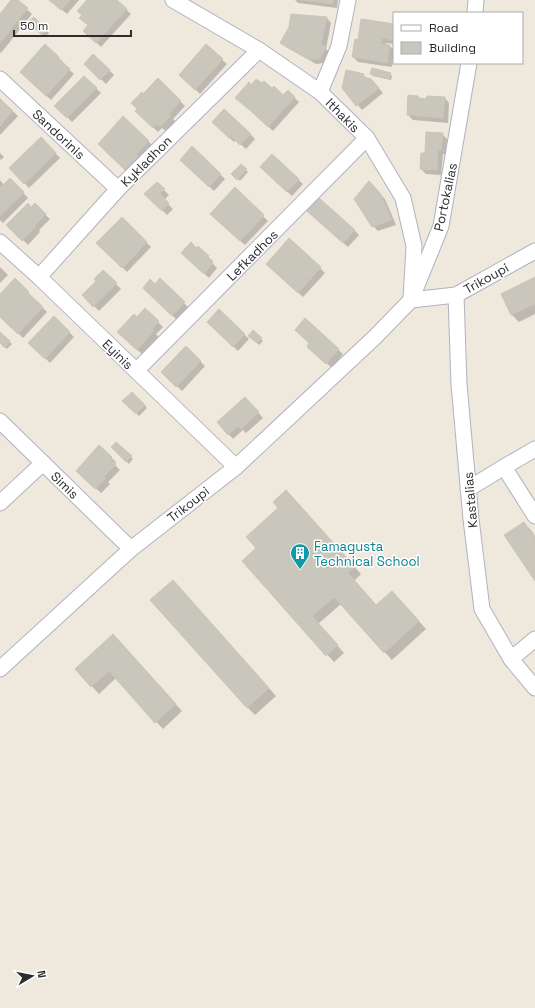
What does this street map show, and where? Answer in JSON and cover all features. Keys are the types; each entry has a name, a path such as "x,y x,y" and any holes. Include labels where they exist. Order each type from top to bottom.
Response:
{"street":[{"name":"Ithakis","path":"173,0 259,50 320,92 367,138 403,198 414,246 411,300"},
{"path":"320,92 339,46 348,0"},
{"path":"475,12 476,0"},
{"name":"Kykladhon","path":"39,277 118,189 259,50"},
{"name":"Portokalias","path":"375,337 411,300 441,226 469,64"},
{"name":"Sandorinis","path":"0,79 118,189"},
{"name":"Lefkadhos","path":"136,371 367,138"},
{"name":"Eyinis","path":"0,242 39,277 236,467"},
{"name":"Trikoupi","path":"411,300 456,295 535,251"},
{"name":"Kastalias","path":"456,295 459,384 468,489 482,609 511,659 535,688"},
{"name":"Trikoupi","path":"0,669 131,549 236,467 375,337"},
{"name":"Simis","path":"0,421 131,549"},
{"path":"468,489 504,466 535,449"},
{"path":"0,503 43,463"},
{"path":"504,466 535,516"},
{"path":"511,659 535,639"}],"building":[{"path":"11,0 18,0 28,8 0,43 0,14"},
{"path":"49,0 70,0 61,10"},
{"path":"87,0 110,0 88,25 79,18 82,15 77,11"},
{"path":"110,0 117,0 127,9 96,43 83,31"},
{"path":"302,0 333,0 333,4"},
{"path":"291,14 327,17 321,45 289,27"},
{"path":"34,17 47,30 42,35 28,22"},
{"path":"361,19 393,24 393,40 382,38 381,43 358,40"},
{"path":"289,27 326,47 320,58 310,60 280,43"},
{"path":"355,39 390,45 387,63 352,57"},
{"path":"45,44 59,57 34,85 20,72"},
{"path":"206,44 223,59 195,90 179,75"},
{"path":"93,54 110,70 100,80 84,64"},
{"path":"58,58 70,69 46,96 34,85"},
{"path":"372,68 391,73 389,79 370,74"},
{"path":"346,70 364,74 363,77 371,79 379,88 356,106 342,88"},
{"path":"84,76 97,88 67,118 54,106"},
{"path":"158,78 181,101 169,114 153,98 151,101 143,94"},
{"path":"256,79 262,83 264,81 272,88 251,111 235,98 249,82 251,85"},
{"path":"274,86 283,95 288,90 295,97 268,127 251,111"},
{"path":"142,92 151,101 153,98 171,116 160,127 157,124 153,128 135,111 137,109 131,103"},
{"path":"408,95 426,99 427,96 445,97 443,118 407,115"},
{"path":"0,99 13,111 0,126"},
{"path":"224,109 251,134 240,145 231,136 229,138 212,122"},
{"path":"123,116 149,141 136,155 124,144 122,146 108,133"},
{"path":"426,132 443,133 441,150 438,150 437,170 420,169 421,153 425,153"},
{"path":"108,133 122,146 124,144 138,156 125,170 98,144"},
{"path":"41,137 56,153 24,184 9,168"},
{"path":"192,146 221,174 209,187 180,160"},
{"path":"272,154 299,179 287,192 260,167"},
{"path":"241,164 247,169 237,180 231,174"},
{"path":"10,178 24,192 0,216 0,188"},
{"path":"369,181 380,193 392,220 372,227 354,199"},
{"path":"157,182 165,189 160,194 169,203 162,211 144,194"},
{"path":"235,187 264,215 253,228 240,216 237,218 231,212 233,210 223,200"},
{"path":"319,198 355,230 343,243 307,211"},
{"path":"223,200 233,210 231,212 237,218 240,216 253,228 240,241 210,214"},
{"path":"28,203 31,207 35,203 46,214 22,241 6,225"},
{"path":"122,217 147,242 134,256 108,231"},
{"path":"108,231 134,256 122,268 96,243"},
{"path":"289,238 321,267 309,281 277,252"},
{"path":"191,242 196,248 198,246 209,256 207,258 213,263 204,274 181,253"},
{"path":"277,252 309,281 298,293 266,264"},
{"path":"103,270 117,283 93,307 82,295 96,281 94,279"},
{"path":"535,277 535,304 511,315 501,294"},
{"path":"15,278 29,292 3,320 0,317 0,294"},
{"path":"160,278 185,302 172,316 143,288 150,279 155,284"},
{"path":"28,293 43,307 18,334 3,320"},
{"path":"145,308 159,321 152,329 154,331 137,350 117,332 134,314 137,317"},
{"path":"219,309 245,334 233,347 207,322"},
{"path":"54,316 70,332 45,359 28,343"},
{"path":"305,318 339,349 326,364 307,347 309,343 295,330"},
{"path":"253,330 262,338 257,343 248,336"},
{"path":"0,332 10,341 5,348 0,343"},
{"path":"186,346 201,361 176,387 161,372"},
{"path":"132,392 145,405 136,414 122,401"},
{"path":"245,397 259,412 241,429 238,426 228,435 217,422"},
{"path":"116,442 132,456 126,462 111,447"},
{"path":"99,445 112,457 110,459 116,464 104,477 106,478 95,489 76,471"},
{"name":"Famagusta Technical School","path":"286,490 355,567 348,573 376,605 392,591 419,621 384,653 334,597 312,616 338,645 326,656 242,561 256,548 246,537 278,508 273,502"},
{"path":"524,522 535,538 535,581 504,535"},
{"path":"173,580 269,688 247,708 150,600"},
{"path":"113,634 176,704 155,723 109,671 91,687 75,669"}],"place":[{"name":"Famagusta Technical School","path":"300,570"}]}
